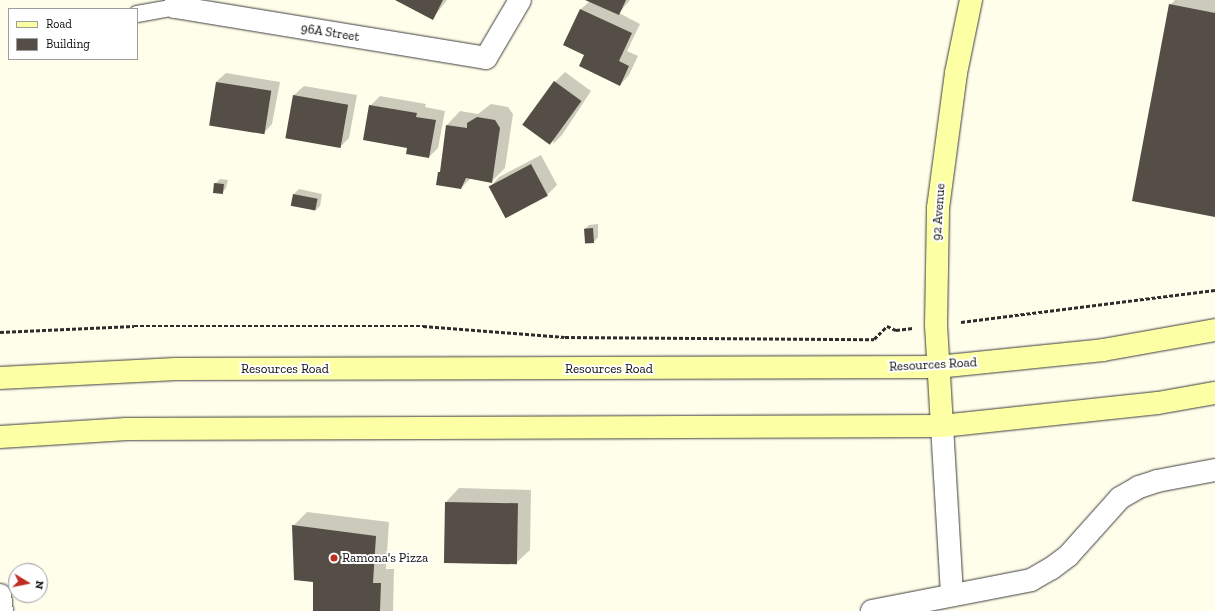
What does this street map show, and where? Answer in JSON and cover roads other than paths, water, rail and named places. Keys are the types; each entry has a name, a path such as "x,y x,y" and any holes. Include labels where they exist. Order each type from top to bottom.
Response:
{"main road":[{"name":"92 Avenue","path":"942,426 937,367 935,269 938,208 956,73 971,0"},
{"name":"Resources Road","path":"0,378 176,369 937,367 1103,350 1215,330"},
{"path":"0,437 127,429 942,426 1158,403 1215,393"}],"street":[{"name":"96A Street","path":"175,3 486,58 520,0"},
{"path":"942,426 952,595"},
{"path":"872,611 1030,580 1052,568 1068,556 1120,498 1139,487 1157,481 1215,470"},
{"path":"0,595 2,611"}],"lane":[{"path":"138,14 175,3"}],"place":[{"name":"Ramona's Pizza","path":"334,558"}]}
